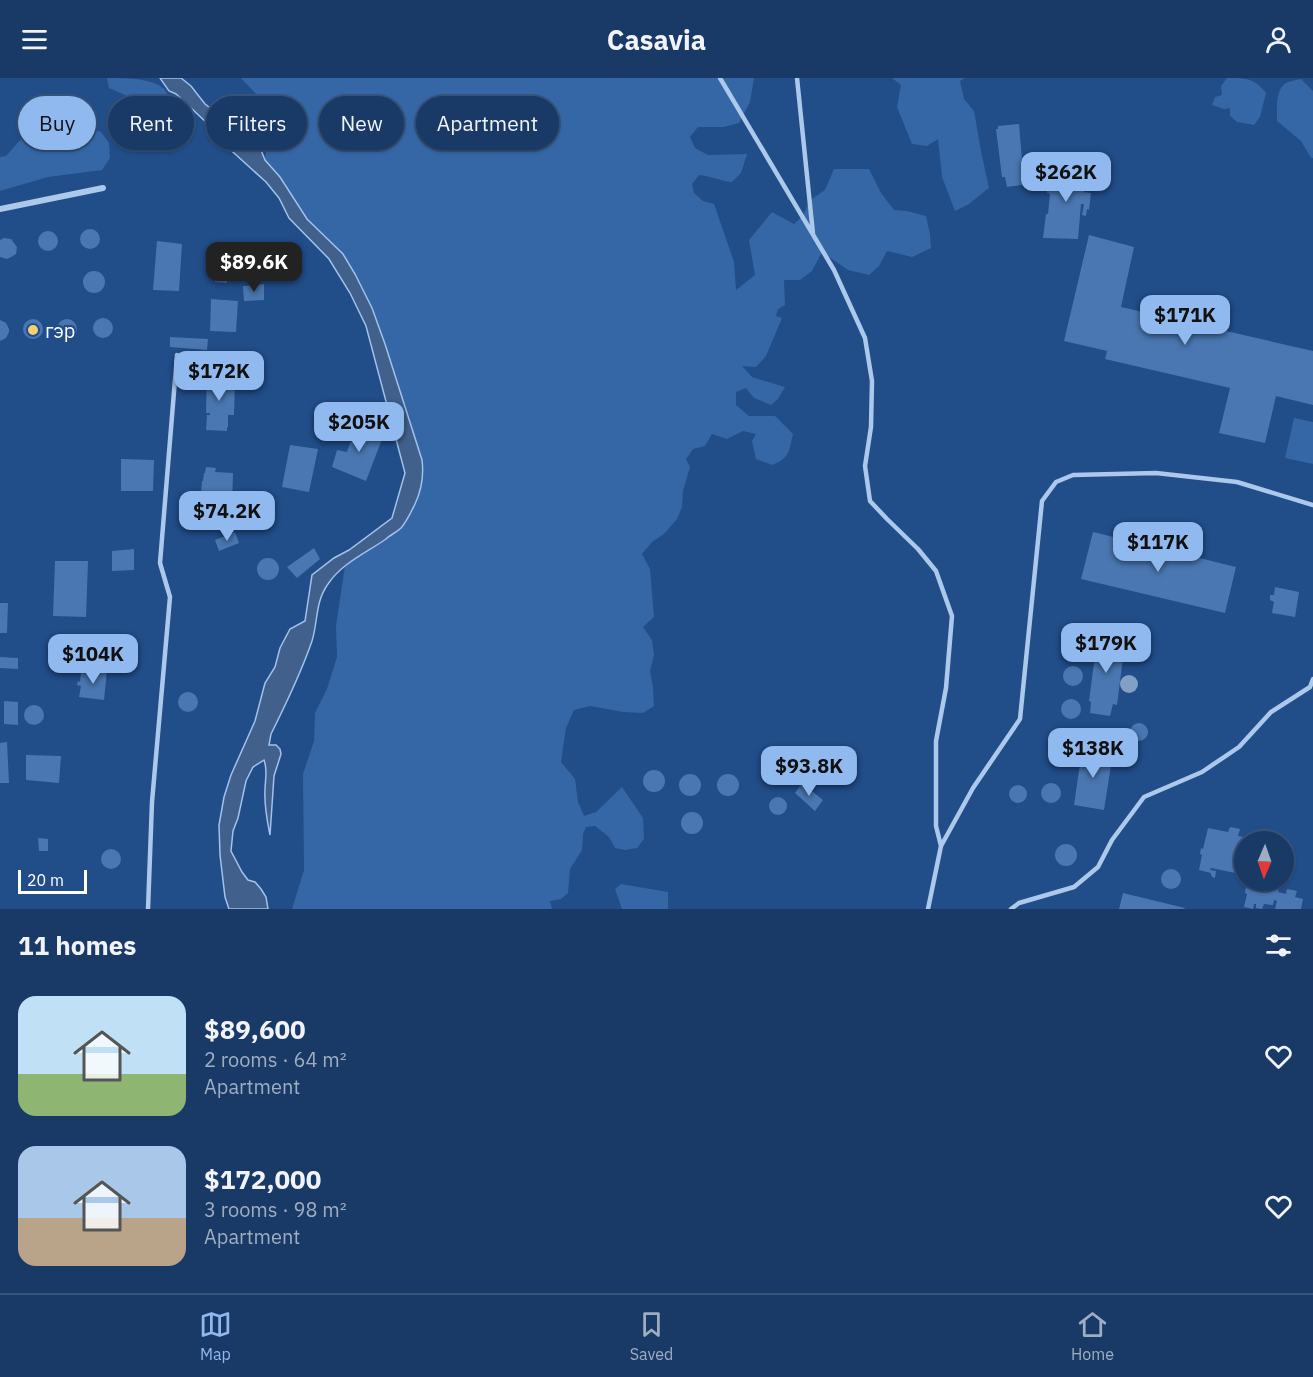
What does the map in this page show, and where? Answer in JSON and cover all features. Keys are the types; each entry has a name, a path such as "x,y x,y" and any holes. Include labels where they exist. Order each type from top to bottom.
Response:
{"street":[{"path":"0,209 104,188"}],"lane":[{"path":"720,78 834,270 865,338 872,381 871,427 865,466 870,501 918,549 936,571 952,616 946,688 936,741 936,826 940,846"},
{"path":"797,78 813,235"},
{"path":"148,909 152,802 170,597 160,563 177,355"},
{"path":"928,909 940,846 973,788 1020,719 1042,501 1056,482 1073,475 1156,473 1237,482 1313,505"},
{"path":"1011,909 1019,903 1074,887 1098,867 1112,840 1144,797 1202,772 1239,747 1271,712 1310,687 1313,679"}],"shaded area":[{"path":"107,78 140,80 160,86 167,96 126,96 109,88"},
{"path":"160,78 181,78 191,86 206,105 206,122 194,111 194,96 178,96 169,91"},
{"path":"241,78 754,78 750,102 739,123 723,127 698,127 690,137 695,148 708,155 747,154 741,173 732,182 699,175 692,184 694,193 703,201 714,204 734,262 736,290 755,275 749,240 772,212 794,224 803,216 809,201 825,190 834,169 869,169 881,193 894,210 926,216 931,248 912,257 887,251 879,266 869,275 848,270 822,252 812,271 800,280 784,280 785,305 778,309 776,316 782,318 766,356 756,367 742,366 752,377 785,387 778,399 771,405 754,398 746,388 736,392 736,405 749,416 775,416 793,434 786,457 772,465 756,459 752,441 756,434 743,431 727,439 712,434 705,446 693,449 686,459 690,467 683,491 682,507 677,519 642,554 650,569 654,617 643,627 652,640 654,655 650,671 654,706 643,713 590,706 574,710 566,728 561,762 575,779 578,802 584,816 596,812 622,787 643,818 644,839 637,848 625,850 615,848 609,837 595,826 586,827 582,850 570,869 568,893 561,899 550,901 552,909 292,909 304,870 303,774 314,741 315,713 327,689 337,657 336,626 345,566 400,528 422,460 385,344 372,308 355,274 343,254 307,219 280,177 265,160 266,150 307,150 307,96 257,96"},
{"path":"892,78 965,78 960,81 964,99 974,111 989,188 969,204 955,211 942,177 938,139 927,146 912,144 897,107 901,85"},
{"path":"1227,78 1250,80 1258,84 1266,93 1260,117 1254,125 1237,122 1230,116 1230,108 1224,109 1212,105 1215,97 1222,95 1221,86"},
{"path":"1301,79 1313,91 1313,158 1301,141 1277,121 1277,100 1282,86"},
{"path":"96,130 101,132 108,142 110,158 102,170 48,177 0,191 0,157 6,156 18,142 18,150 96,150"},
{"path":"231,150 261,150 265,160 280,177 307,219 343,254 355,274 372,308 385,344 422,460 423,477 412,510 398,531 340,570 324,591 308,653 271,734 269,745 276,745 281,754 274,776 270,835 265,807 264,760 253,767 246,781 233,831 231,851 248,880 255,882 261,889 266,897 268,909 229,909 225,897 220,855 219,825 231,775 255,721 265,683 275,667 280,648 290,629 305,621 312,575 392,518 405,473 366,326 350,293 329,259 289,218 279,198 266,182"},
{"path":"1294,418 1313,422 1313,464 1285,458"},
{"path":"621,884 668,892 668,909 622,909 615,889"}],"building":[{"path":"1019,124 1022,185 1007,187 1005,177 1002,177 996,129 998,126"},
{"path":"1053,165 1086,167 1084,192 1091,193 1086,216 1082,215 1084,204 1081,204 1078,239 1043,238 1050,194 1047,193 1047,189 1051,190"},
{"path":"86,229 94,229 100,235 100,243 94,249 86,249 80,243 80,235"},
{"path":"44,231 52,231 58,237 58,245 52,251 44,251 38,245 38,237"},
{"path":"1089,235 1134,247 1121,307 1313,351 1313,405 1276,396 1265,443 1219,433 1230,388 1105,359 1107,351 1064,341"},
{"path":"11,239 17,247 16,254 7,259 0,257 0,240"},
{"path":"157,241 182,244 179,291 153,290"},
{"path":"215,269 227,269 227,283 215,282"},
{"path":"94,271 104,278 105,282 98,292 94,293 84,286 83,282 90,272"},
{"path":"264,284 264,300 244,301 243,286"},
{"path":"211,299 238,301 236,332 210,331"},
{"path":"99,318 107,318 113,324 113,332 107,338 99,338 93,332 93,324"},
{"name":"гэр","path":"29,319 37,319 43,325 43,333 37,339 29,339 23,333 23,325"},
{"path":"63,319 71,319 77,325 77,333 71,339 63,339 57,333 57,325"},
{"name":"гэр","path":"0,320 6,323 9,332 6,338 0,341"},
{"path":"170,337 208,339 207,350 170,347"},
{"path":"209,373 217,375 217,378 230,378 230,382 235,382 234,415 228,415 227,431 206,430 207,415 210,415 206,413 207,375"},
{"path":"357,423 384,434 366,481 332,467 337,450 347,452"},
{"path":"290,445 318,449 309,492 282,487"},
{"path":"121,459 154,460 153,491 121,491"},
{"path":"206,467 216,468 215,472 233,473 232,506 201,505 203,497 200,497 200,494 203,494 201,493 202,481"},
{"path":"235,532 239,543 219,551 215,540"},
{"path":"1093,532 1236,567 1225,613 1081,579"},
{"path":"314,548 320,559 297,578 287,567"},
{"path":"134,549 134,570 112,571 112,551"},
{"path":"268,558 278,565 279,569 272,579 268,580 258,573 257,569 264,559"},
{"path":"55,561 88,561 86,617 53,616"},
{"path":"1275,587 1299,592 1295,617 1272,613 1274,602 1270,600 1270,595 1274,595"},
{"path":"0,603 8,603 7,633 0,633"},
{"path":"1099,633 1123,636 1121,650 1124,650 1117,705 1113,704 1110,716 1090,713 1091,702 1089,701"},
{"path":"0,657 18,658 18,669 0,668"},
{"path":"1069,666 1077,666 1083,672 1083,680 1077,686 1069,686 1063,680 1063,672"},
{"path":"93,668 107,670 104,700 79,697 81,686 77,685 78,681 80,682 81,673 92,674"},
{"path":"188,692 195,695 198,702 195,709 188,712 181,709 178,702 181,695"},
{"path":"1071,699 1078,702 1081,709 1078,716 1071,719 1064,716 1061,709 1064,702"},
{"path":"4,701 18,702 18,725 4,724"},
{"path":"34,705 41,708 44,715 41,722 34,725 27,722 24,715 27,708"},
{"path":"1135,723 1143,723 1148,728 1146,739 1135,741 1130,736 1130,728"},
{"path":"7,742 9,783 0,783 0,743"},
{"path":"1082,750 1113,753 1104,810 1074,805"},
{"path":"26,755 61,756 59,783 26,780"},
{"path":"654,770 662,773 665,781 662,789 654,792 646,789 643,781 646,773"},
{"path":"690,774 698,777 701,785 698,793 690,796 682,793 679,785 682,777"},
{"path":"728,774 736,777 739,785 736,793 728,796 720,793 717,785 720,777"},
{"path":"802,783 823,800 815,811 795,793"},
{"path":"1051,783 1058,786 1061,793 1058,800 1051,803 1044,800 1041,793 1044,786"},
{"path":"1018,785 1026,790 1027,794 1022,802 1018,803 1010,798 1009,794 1014,786"},
{"path":"774,797 782,797 787,802 785,813 774,815 769,810 769,802"},
{"path":"692,812 700,815 703,823 700,831 692,834 684,831 681,823 684,815"},
{"path":"1230,827 1240,829 1234,831 1234,873 1211,868 1210,870 1216,871 1215,878 1211,873 1199,870 1201,848 1203,849 1208,828 1228,832"},
{"path":"38,838 48,839 48,851 39,851"},
{"path":"1066,844 1074,847 1077,855 1074,863 1066,866 1058,863 1055,855 1058,847"},
{"path":"107,849 115,849 121,855 121,863 115,869 107,869 101,863 101,855"},
{"path":"1171,869 1178,872 1181,879 1178,886 1171,889 1164,886 1161,879 1164,872"},
{"path":"1294,890 1297,891 1295,897 1303,899 1301,909 1275,909 1277,901 1274,900 1273,905 1264,904 1262,909 1256,908 1254,904 1253,909 1244,907 1247,894 1245,891 1278,891 1286,894 1287,891"},
{"path":"1123,893 1185,908 1119,909"}],"place":[{"name":"гэр","path":"33,330"}]}
